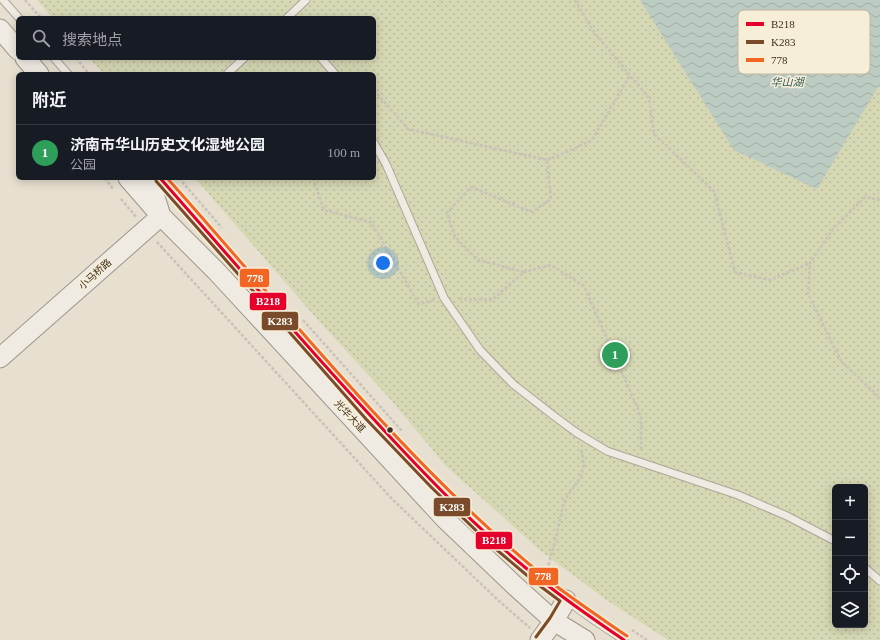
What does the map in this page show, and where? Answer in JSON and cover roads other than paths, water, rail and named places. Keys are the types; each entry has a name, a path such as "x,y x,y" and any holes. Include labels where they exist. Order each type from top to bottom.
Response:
{"main road":[{"path":"0,29 16,48"},
{"path":"27,60 37,72"},
{"name":"光华大道","path":"130,180 161,216 217,272 446,520 554,621 585,640"},
{"path":"150,180 161,216"},
{"name":"小马桥路","path":"0,358 161,216"},
{"path":"541,639 554,621 566,600"}],"lane":[{"path":"3,0 17,16"},
{"path":"289,16 306,0"},
{"path":"56,60 66,72"},
{"path":"229,72 242,60"},
{"path":"323,60 333,72"},
{"path":"376,146 386,164 444,298 480,350 514,384 577,433 606,452 738,495 787,516 832,539"},
{"path":"162,180 370,416 435,484 494,540 539,579 605,629 624,640"},
{"path":"868,571 880,581"}],"water":[{"name":"华山湖","path":"640,0 880,0 880,87 878,87 817,189 734,150"}],"place":[{"name":"济南市华山历史文化湿地公园","path":"615,355"}]}
